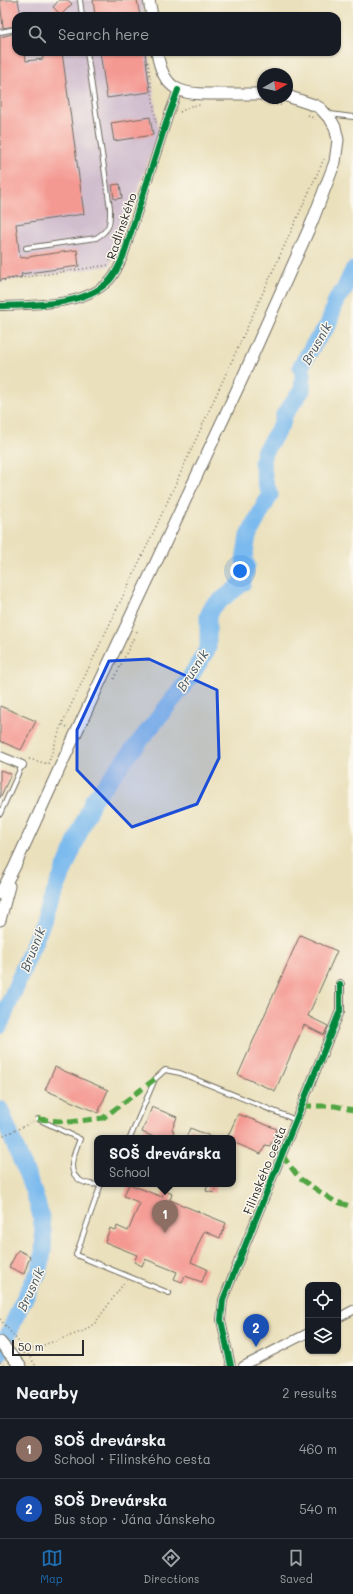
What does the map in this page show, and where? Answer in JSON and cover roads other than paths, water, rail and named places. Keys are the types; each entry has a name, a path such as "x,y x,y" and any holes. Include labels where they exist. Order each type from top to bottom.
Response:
{"main road":[{"path":"149,0 151,12"},
{"path":"158,56 162,74 178,90 193,95 257,99"},
{"path":"0,894 14,868 76,732 242,379 306,235 328,181 335,162 338,147 335,127 327,114 314,105 293,102"},
{"path":"0,920 14,868"},
{"path":"0,1342 17,1363"}],"street":[{"name":"Radlinského","path":"0,306 51,304 72,299 101,287 110,280 123,257 178,90"},
{"path":"0,756 22,765"},
{"name":"Filinského cesta","path":"231,1366 221,1320 223,1300 340,1011 340,984"},
{"path":"341,1316 353,1310"},
{"path":"243,1366 305,1335"}],"lane":[{"path":"80,0 82,12"},
{"path":"0,32 12,30"},
{"path":"26,248 96,238 105,232 110,225 110,208 89,56"},
{"path":"327,114 353,117"},
{"path":"0,814 22,765"},
{"path":"131,1135 155,1079 165,1070 180,1073 297,1120"},
{"path":"38,1119 80,1139 72,1164 74,1171 79,1180 89,1185 94,1185"},
{"path":"101,1187 76,1255 169,1293"}],"waterway":[{"name":"Brusník","path":"0,1025 93,800 189,679 208,648 208,616 212,607 242,584 247,565 244,560 248,536 270,495 265,481 262,461 264,452 282,424 284,415 302,390 303,374 301,366 314,344 328,325 337,298 344,290 353,270"},
{"name":"Brusník","path":"0,1109 34,1193 39,1210 44,1242 42,1259 37,1276 20,1307 0,1354"}],"place":[{"name":"SOŠ drevárska","path":"165,1233"},
{"name":"SOŠ Drevárska","path":"256,1347"}]}
